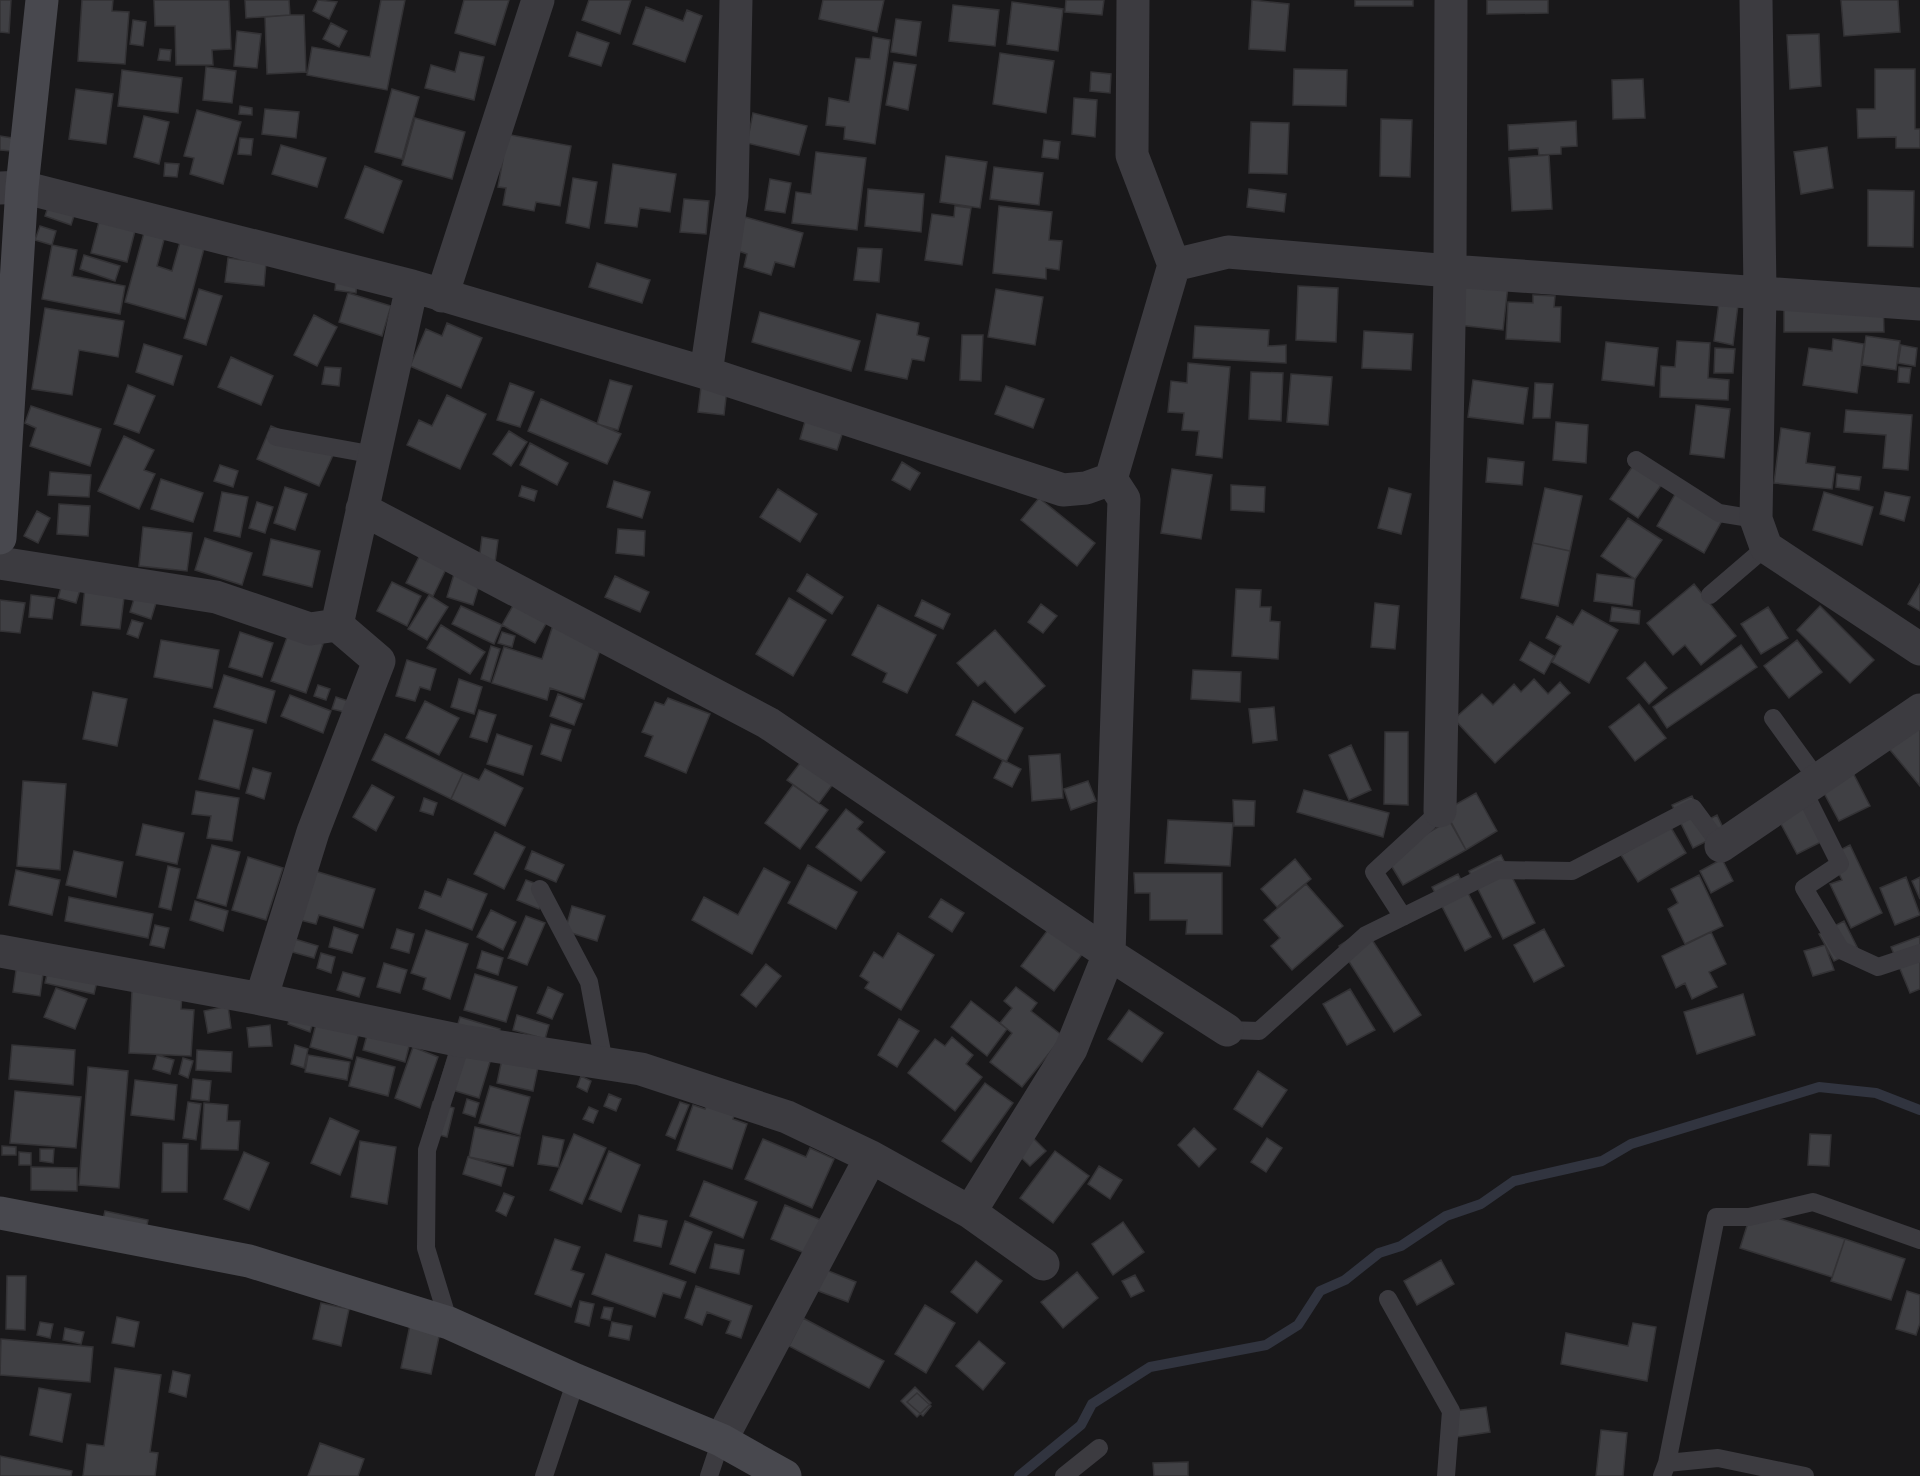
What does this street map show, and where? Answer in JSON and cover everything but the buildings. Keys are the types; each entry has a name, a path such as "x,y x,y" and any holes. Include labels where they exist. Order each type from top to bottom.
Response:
{"street":[{"path":"0,538 11,187 42,0"},
{"path":"337,625 375,455 427,291 538,0"},
{"path":"706,373 732,196 736,0"},
{"path":"970,1212 1071,1049 1109,954 1124,499 1111,479 1174,265 1132,155 1133,0"},
{"path":"1440,811 1450,271 1451,0"},
{"path":"1756,0 1761,533 1920,649"},
{"path":"11,187 427,291 706,373 1063,490 1086,488 1111,479"},
{"path":"1174,265 1228,252 1450,271 1920,304"},
{"path":"362,509 768,723 1109,954 1227,1030"},
{"path":"0,563 216,597 310,629 337,625 379,661 313,832 261,999"},
{"path":"1721,846 1920,710"},
{"path":"0,951 261,999 462,1041 641,1069 787,1117 871,1157 970,1212 1043,1264"},
{"path":"721,1440 871,1157"},
{"path":"0,1213 249,1261 449,1323 576,1380 721,1440 785,1476"}],"lane":[{"path":"276,437 375,455"},
{"path":"1636,460 1719,513 1761,533 1710,595"},
{"path":"1773,718 1811,785 1840,864 1804,888 1841,950 1878,967 1920,952"},
{"path":"1227,1030 1259,1031 1366,935 1498,870 1572,870 1693,808 1721,846"},
{"path":"1403,917 1374,872 1440,811"},
{"path":"540,889 589,982 604,1063"},
{"path":"449,1323 426,1248 427,1150 462,1041"},
{"path":"1805,1476 1718,1458 1664,1469 1716,1216 1749,1217 1813,1202 1920,1240"},
{"path":"1388,1299 1451,1411 1446,1476"},
{"path":"543,1476 576,1380"},
{"path":"709,1476 721,1440"},
{"path":"1064,1476 1099,1448"}],"waterway":[{"path":"1019,1476 1081,1425 1092,1404 1150,1367 1266,1345 1298,1325 1320,1291 1345,1280 1379,1253 1401,1246 1446,1216 1481,1204 1514,1181 1602,1161 1631,1144 1819,1087 1876,1093 1920,1110"}]}
